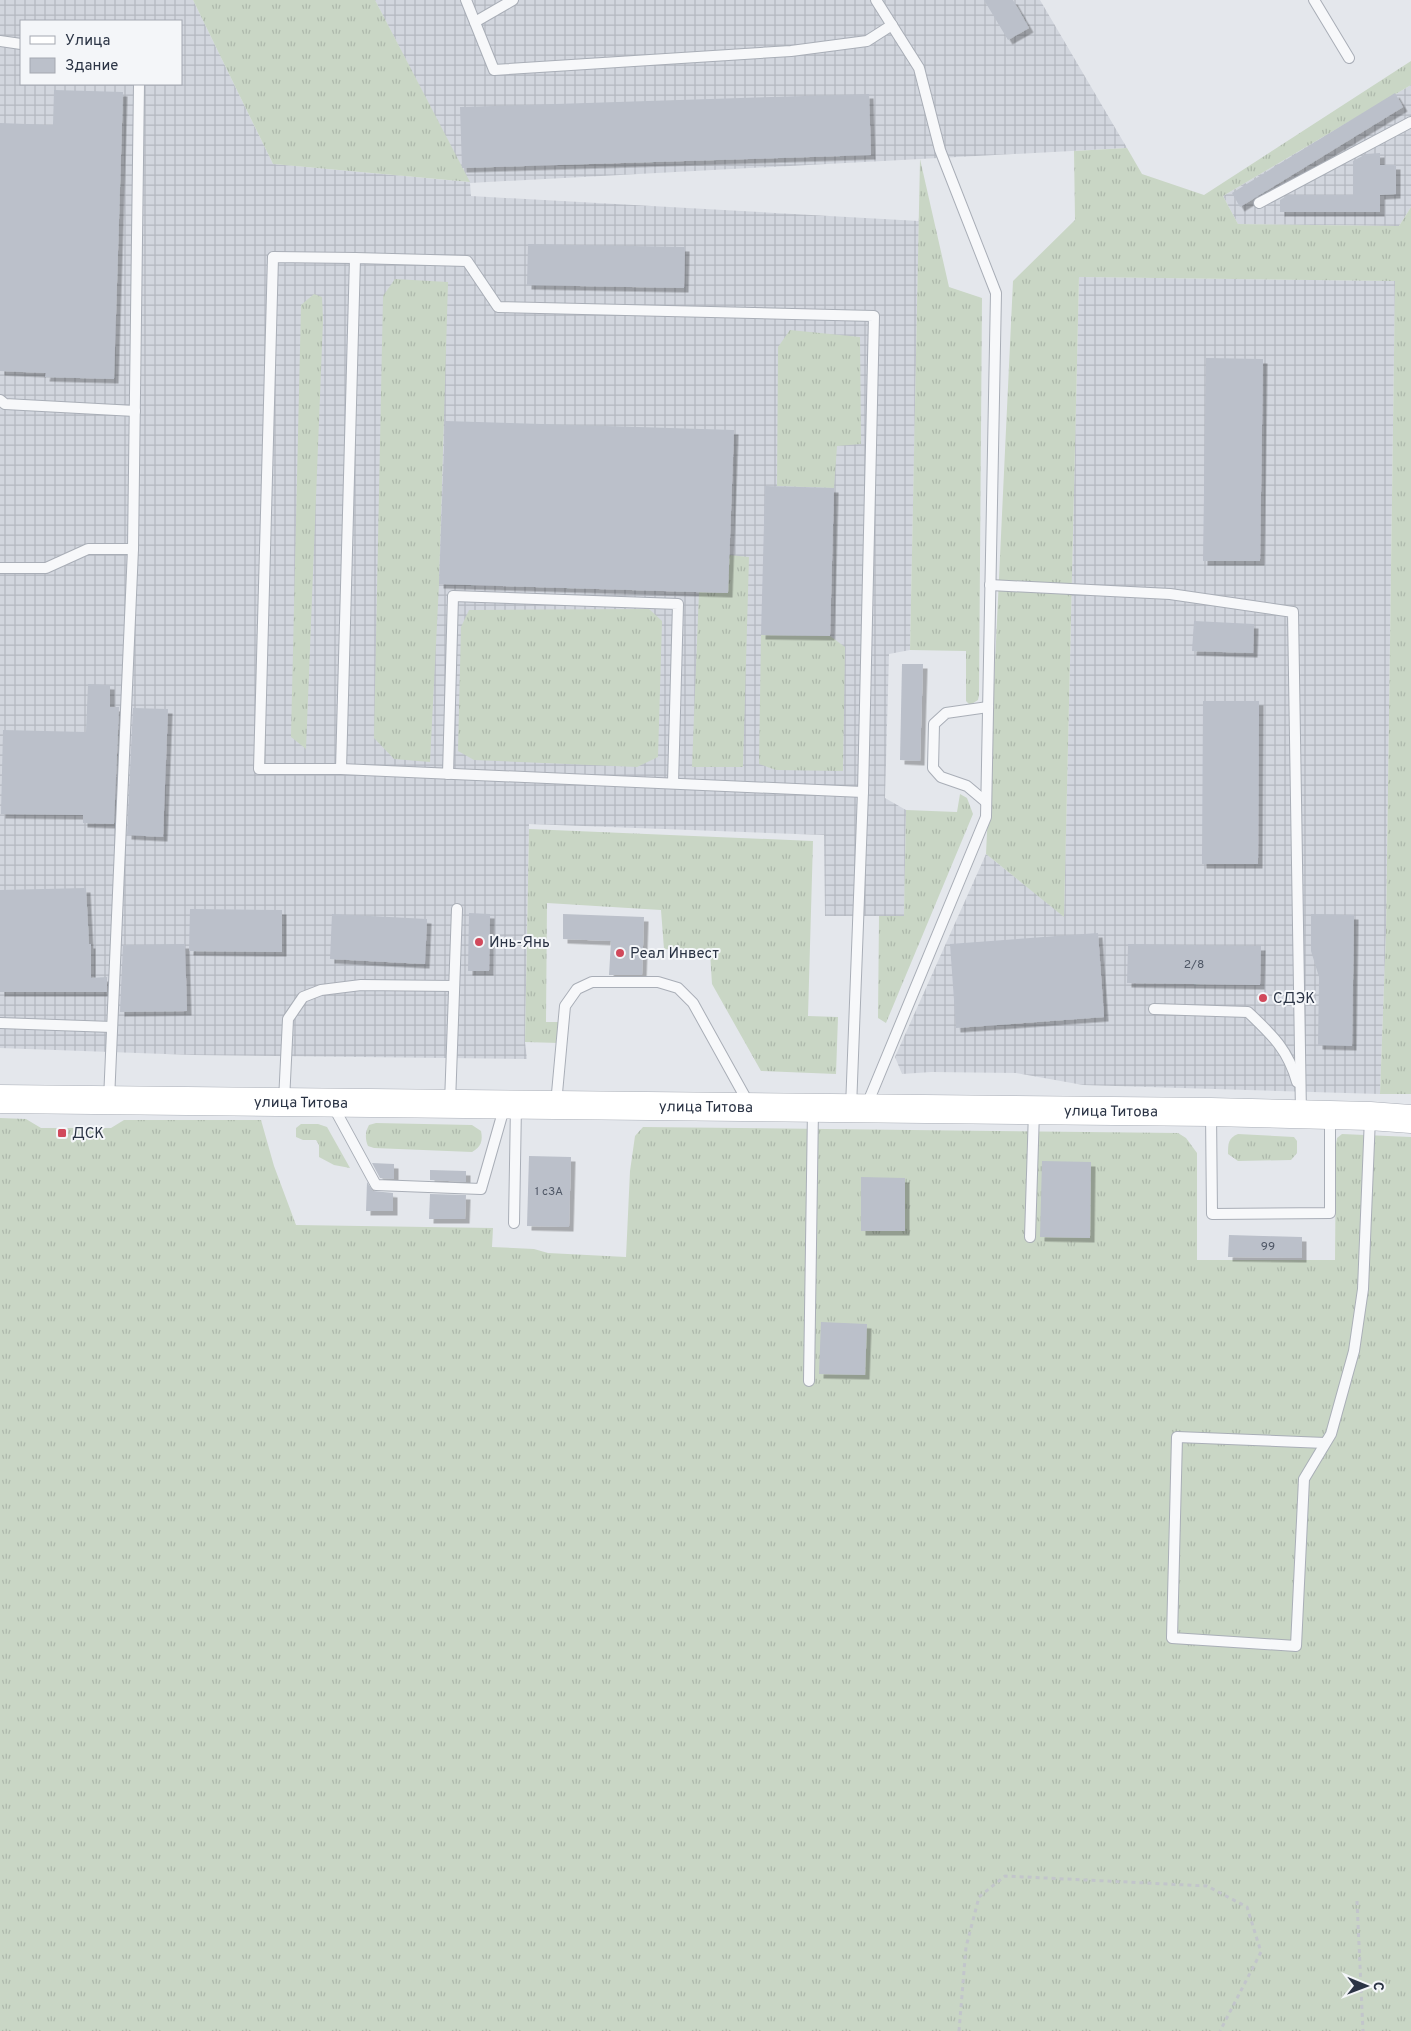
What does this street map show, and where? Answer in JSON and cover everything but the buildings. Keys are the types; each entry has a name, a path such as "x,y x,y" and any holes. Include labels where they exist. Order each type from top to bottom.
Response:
{"main road":[{"name":"улица Титова","path":"0,1099 1211,1112 1301,1106 1330,1115 1411,1119"},
{"path":"1370,1116 1411,1111"}],"lane":[{"path":"466,0 494,70 791,51 867,41 892,25"},
{"path":"475,22 513,0"},
{"path":"859,1108 986,817 996,293 940,150 919,68 876,0"},
{"path":"1314,0 1349,58"},
{"path":"0,41 20,44"},
{"path":"109,1100 133,549 139,85"},
{"path":"1259,203 1411,122"},
{"path":"859,1108 863,792 874,316 498,307 467,261 273,257 259,769 341,769 863,792"},
{"path":"341,769 355,258"},
{"path":"0,400 5,404 135,411"},
{"path":"0,568 46,568 88,549 133,549"},
{"path":"990,585 1170,594 1293,612 1301,1106"},
{"path":"448,774 453,596 678,604 672,783"},
{"path":"986,802 967,786 941,777 932,768 934,724 946,713 988,707"},
{"path":"450,1104 457,909"},
{"path":"556,1105 565,1006 577,989 592,982 658,982 678,988 693,1003 750,1107"},
{"path":"284,1102 288,1019 303,997 321,990 361,985 454,986"},
{"path":"1154,1009 1248,1012 1277,1040 1294,1070 1301,1106"},
{"path":"0,1024 112,1027"},
{"path":"332,1103 376,1185 481,1189 510,1104"},
{"path":"510,1104 514,1223"},
{"path":"809,1381 813,1108"},
{"path":"1030,1237 1034,1110"},
{"path":"1211,1112 1212,1214 1330,1213 1330,1115"},
{"path":"1325,1443 1177,1437 1172,1638 1296,1646 1304,1479 1325,1443 1330,1434 1354,1351 1363,1289 1370,1116"}],"path":[{"path":"959,2031 966,1947 979,1897 1005,1876 1207,1886 1247,1907 1261,1952 1220,2031"},
{"path":"1357,1901 1362,2031"}],"shaded area":[{"path":"0,0 193,0 273,164 469,182 375,0 1040,0 1127,148 470,183 471,196 919,221 910,650 889,654 885,798 906,810 904,916 825,916 824,835 529,824 525,1042 527,1059 193,1055 0,1048"},
{"path":"1411,85 1411,207 1399,226 1238,224 1223,196"},
{"path":"1079,277 1395,281 1386,932 1380,1094 1083,1085 1016,1073 931,1072 902,1074 895,1057 986,854 1064,916"}],"green space":[{"path":"193,0 375,0 470,182 273,164"},
{"path":"1411,61 1411,85 1223,196 1238,224 1399,226 1411,207 1411,1094 1380,1094 1386,932 1395,281 1079,277 1064,917 986,854 1013,281 1075,220 1074,151 1127,148 1142,174 1204,195"},
{"path":"920,159 949,287 982,298 979,695 978,700 970,705 966,701 966,651 910,650"},
{"path":"395,279 448,282 439,584 430,762 394,759 374,738 383,296"},
{"path":"314,294 322,297 323,320 306,749 291,737 301,305"},
{"path":"790,330 860,337 861,444 837,446 834,488 777,486 778,347"},
{"path":"729,555 749,557 743,767 692,767 699,592 728,593"},
{"path":"649,609 662,621 658,757 637,767 474,760 458,751 461,627 469,610"},
{"path":"761,635 830,636 845,647 843,771 776,770 759,764"},
{"path":"960,794 967,798 973,814 886,1023 878,1018 879,916 904,916 906,810 957,812"},
{"path":"529,829 813,841 808,1016 838,1017 836,1074 761,1071 712,984 710,952 664,949 661,910 547,903 546,1022 559,1022 559,1043 525,1042"},
{"path":"0,1118 26,1119 41,1128 111,1128 124,1120 261,1120 274,1166 296,1225 493,1228 492,1247 534,1249 548,1253 626,1257 630,1171 635,1136 643,1127 1178,1133 1186,1138 1197,1153 1197,1260 1335,1260 1337,1138 1342,1134 1411,1137 1411,2031 0,2031"},
{"path":"376,1123 472,1125 481,1131 482,1138 479,1146 472,1152 374,1148 368,1146 366,1136 369,1125"},
{"path":"301,1124 318,1124 327,1127 350,1168 334,1165 319,1157 319,1145 316,1140 303,1140 296,1137 296,1128"},
{"path":"1238,1134 1294,1137 1297,1141 1297,1153 1291,1160 1238,1161 1228,1154 1228,1147 1232,1137"}],"place":[{"name":"Инь-Янь","path":"479,942"},
{"name":"Реал Инвест","path":"620,953"},
{"name":"СДЭК","path":"1263,998"},
{"name":"ДСК","path":"62,1133"}]}
